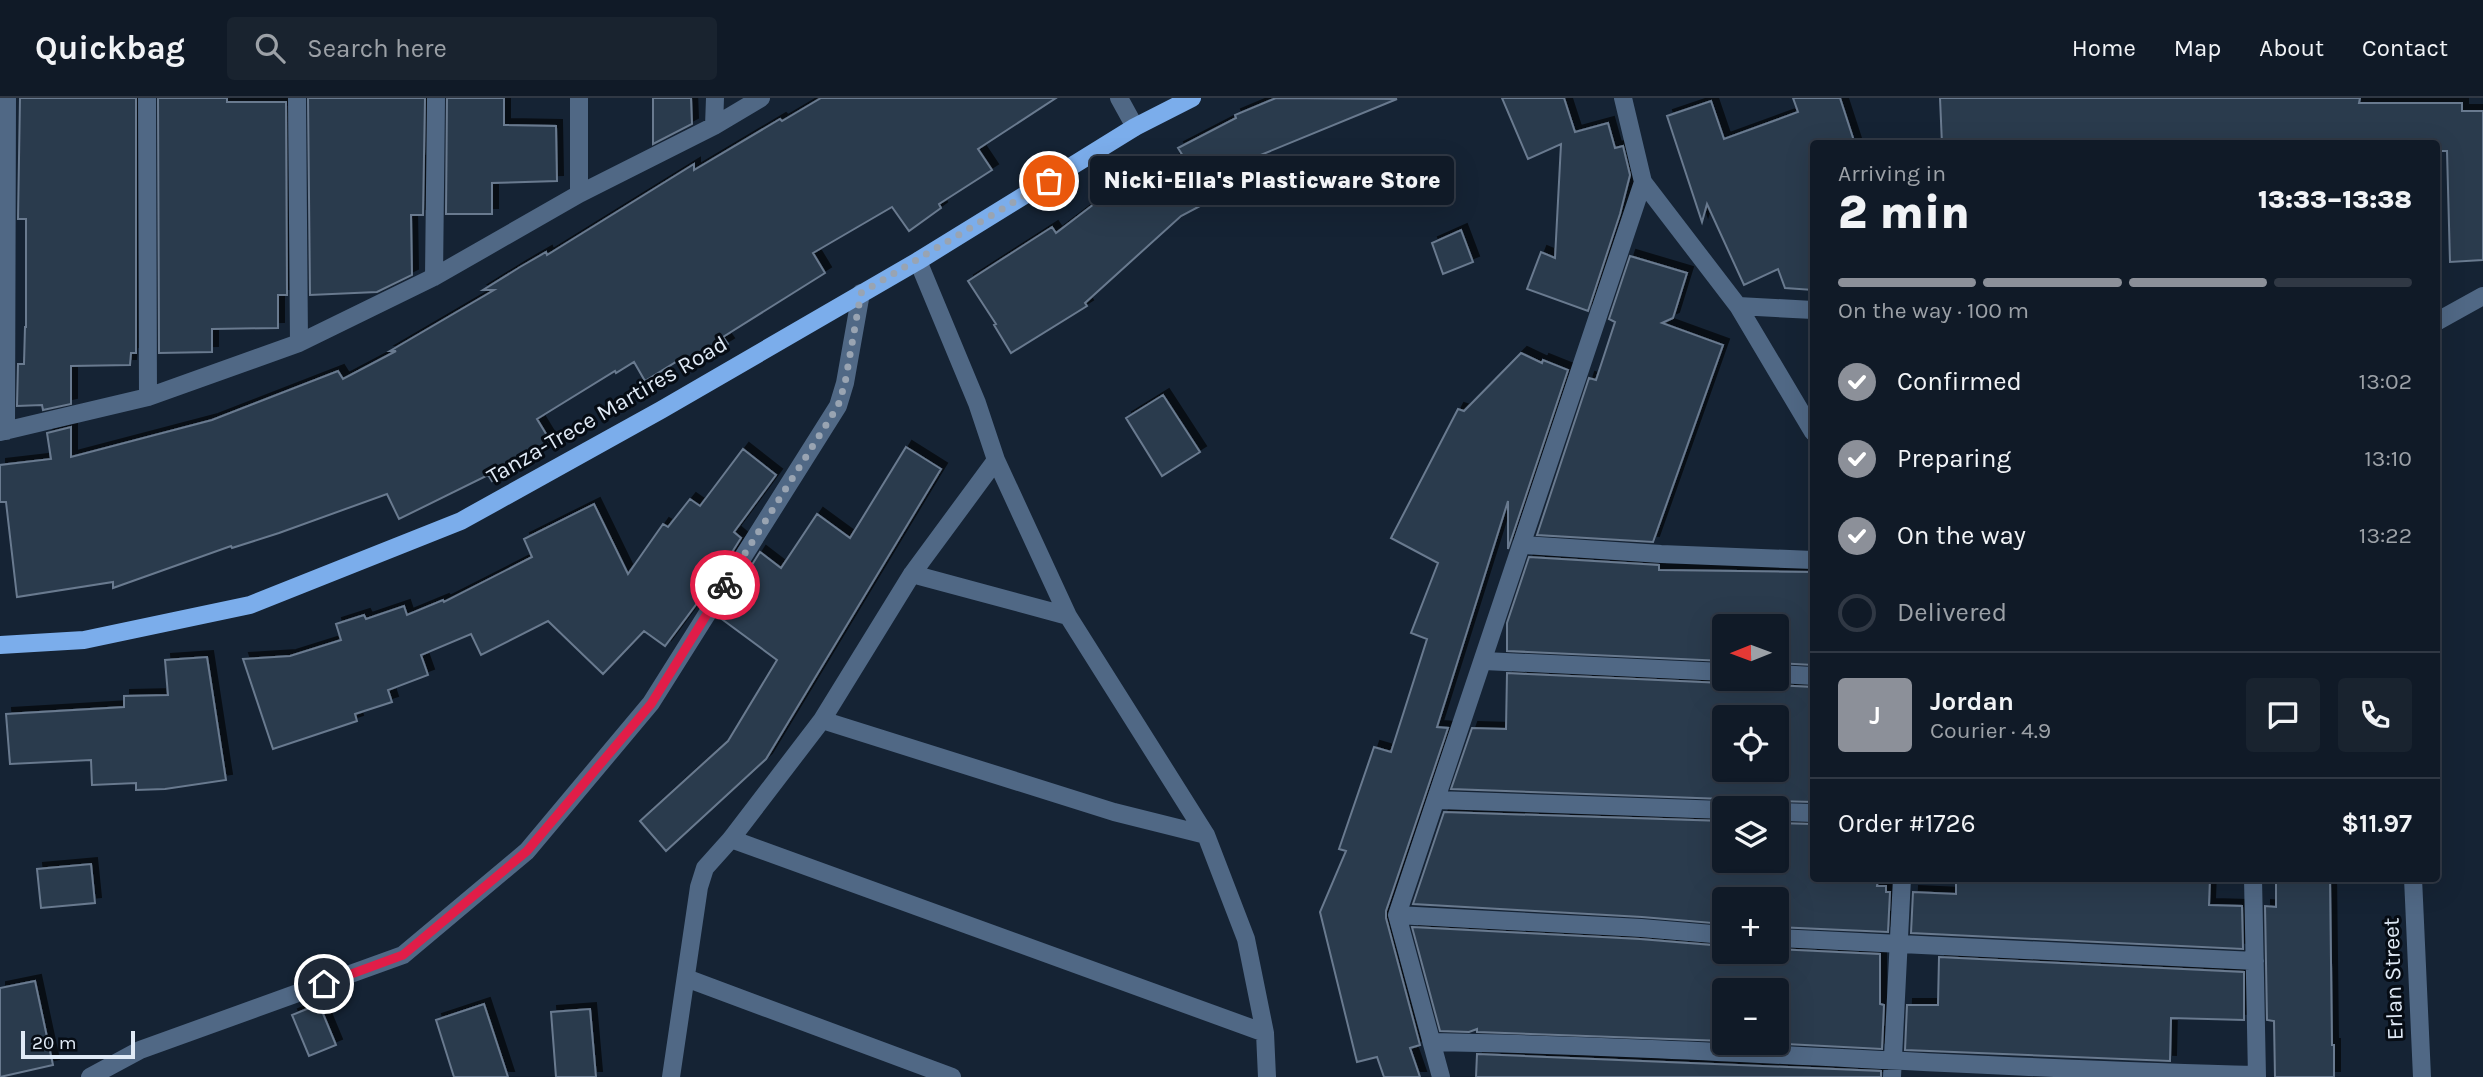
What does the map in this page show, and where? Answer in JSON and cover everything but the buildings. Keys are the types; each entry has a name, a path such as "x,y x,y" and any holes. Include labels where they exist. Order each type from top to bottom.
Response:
{"main road":[{"name":"Tanza-Trece Martires Road","path":"0,645 84,640 250,605 461,521 661,410 918,261 1135,127 1190,98"}],"street":[{"path":"7,98 3,431 148,397 299,344 434,277 579,194 761,98"},
{"path":"147,98 148,397"},
{"path":"297,98 299,344"},
{"path":"434,277 436,98"},
{"path":"579,98 579,194"},
{"path":"714,125 715,98"},
{"path":"1119,98 1135,127"},
{"path":"1623,98 1643,182 1738,306 1810,427"},
{"path":"1441,1077 1397,915 1643,182"},
{"path":"918,261 977,403 996,460 1068,616 1206,835 1246,939 1265,1033 1267,1077"},
{"path":"90,1077 140,1050 403,955 527,851 651,704 838,406 845,383 861,293"},
{"path":"2440,320 2483,296"},
{"path":"1738,306 1810,310"},
{"path":"671,1077 699,887 705,868 731,839 822,720 912,574 996,460"},
{"path":"1522,544 1661,554 1810,560"},
{"path":"912,574 1068,616"},
{"path":"1484,661 1712,671"},
{"path":"1789,675 1810,676"},
{"path":"822,720 1114,811 1206,835"},
{"path":"1437,800 1712,810"},
{"path":"1789,813 1810,814"},
{"path":"731,839 1265,1033"},
{"path":"1893,1068 1902,882"},
{"path":"1432,1042 1893,1068 2256,1076 2253,882"},
{"name":"Erlan Street","path":"2413,882 2422,1077"},
{"path":"1397,915 1712,934"},
{"path":"1789,940 2255,961"},
{"path":"686,978 952,1077"}],"way so far":[{"path":"725,585 838,406 845,383 861,293 1049,181"}],"place":[{"name":"Nicki-Ella's Plasticware Store","path":"1049,181"}],"route":[{"path":"324,984 403,955 527,851 651,704 725,585"}]}
